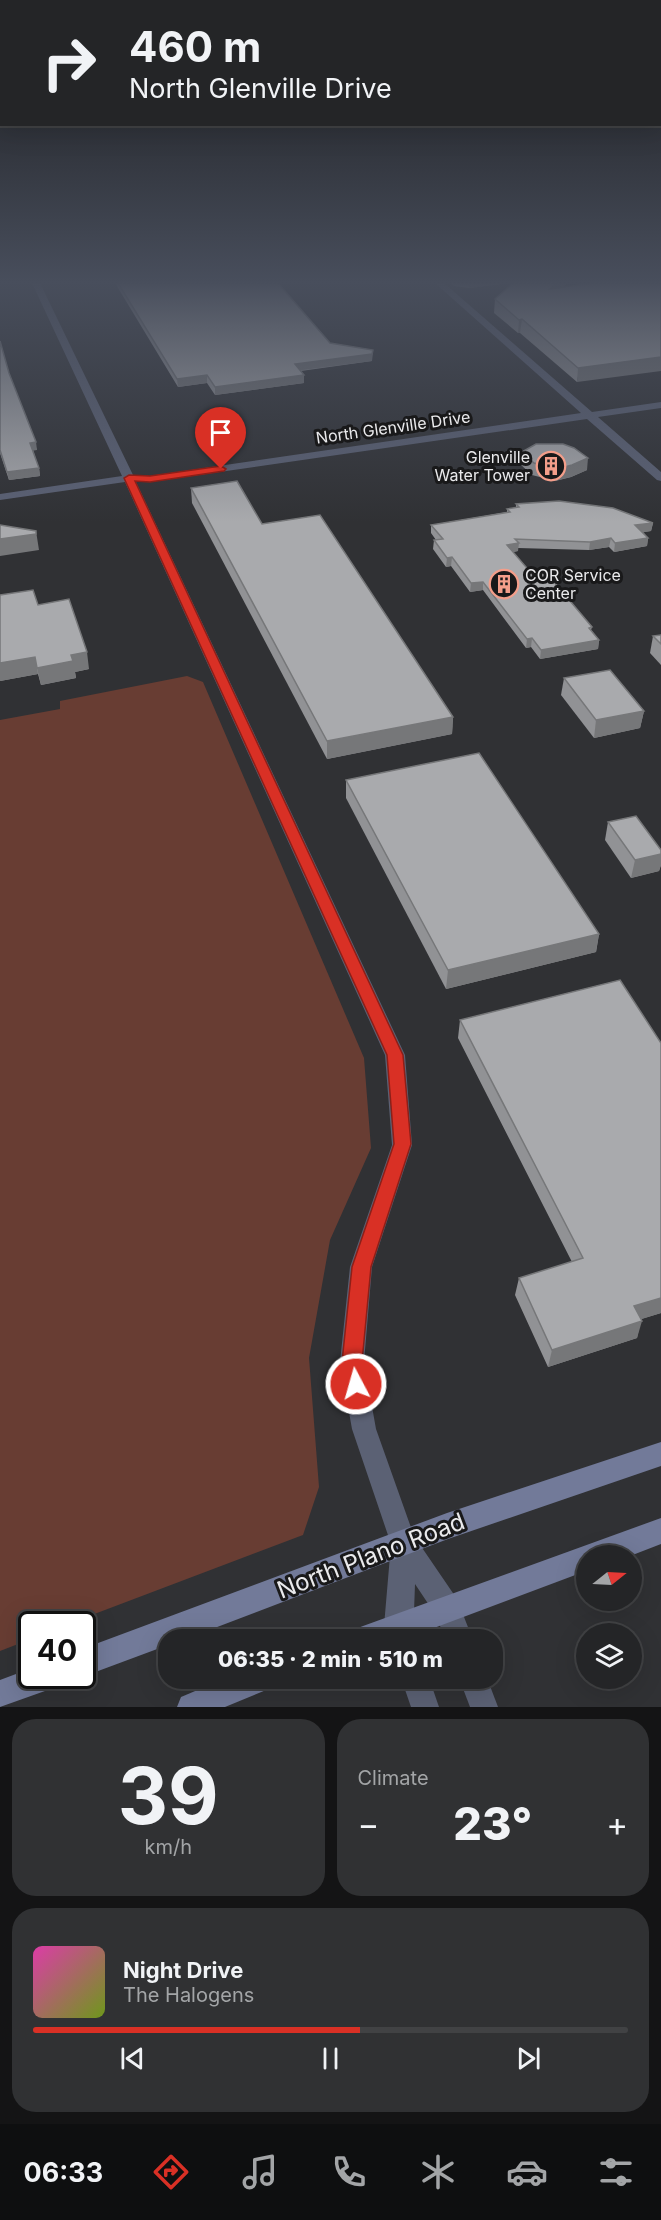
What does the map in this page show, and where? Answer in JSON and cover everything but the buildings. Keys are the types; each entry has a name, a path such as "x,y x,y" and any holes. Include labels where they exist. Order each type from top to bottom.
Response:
{"main road":[{"name":"North Plano Road","path":"96,1658 447,1526 661,1454"},
{"path":"623,1545 661,1531"},
{"path":"408,1629 447,1609 576,1562"},
{"path":"0,1694 18,1687"},
{"path":"191,1707 234,1689"}],"street":[{"path":"74,363 395,1055 402,1144 362,1267 352,1362 364,1430 404,1544 447,1609 455,1629"},
{"path":"530,363 661,478"},
{"name":"North Glenville Drive","path":"129,478 145,470 661,396"},
{"name":"North Glenville Drive","path":"0,497 129,478 150,479 661,405"},
{"path":"331,442 339,452"},
{"path":"400,1629 404,1544"},
{"path":"419,1689 425,1707"},
{"path":"477,1689 484,1707"}],"shaded area":[{"path":"187,676 203,682 364,1058 371,1148 330,1240 309,1358 319,1487 303,1535 96,1613 96,1611 18,1611 18,1644 0,1651 0,720 60,709 60,701"}],"place":[{"name":"Glenville Water Tower","path":"551,466"},
{"name":"COR Service Center","path":"504,584"}],"route":[{"path":"221,469 150,479 129,478 395,1055 402,1144 362,1267 352,1362 356,1384"}]}
